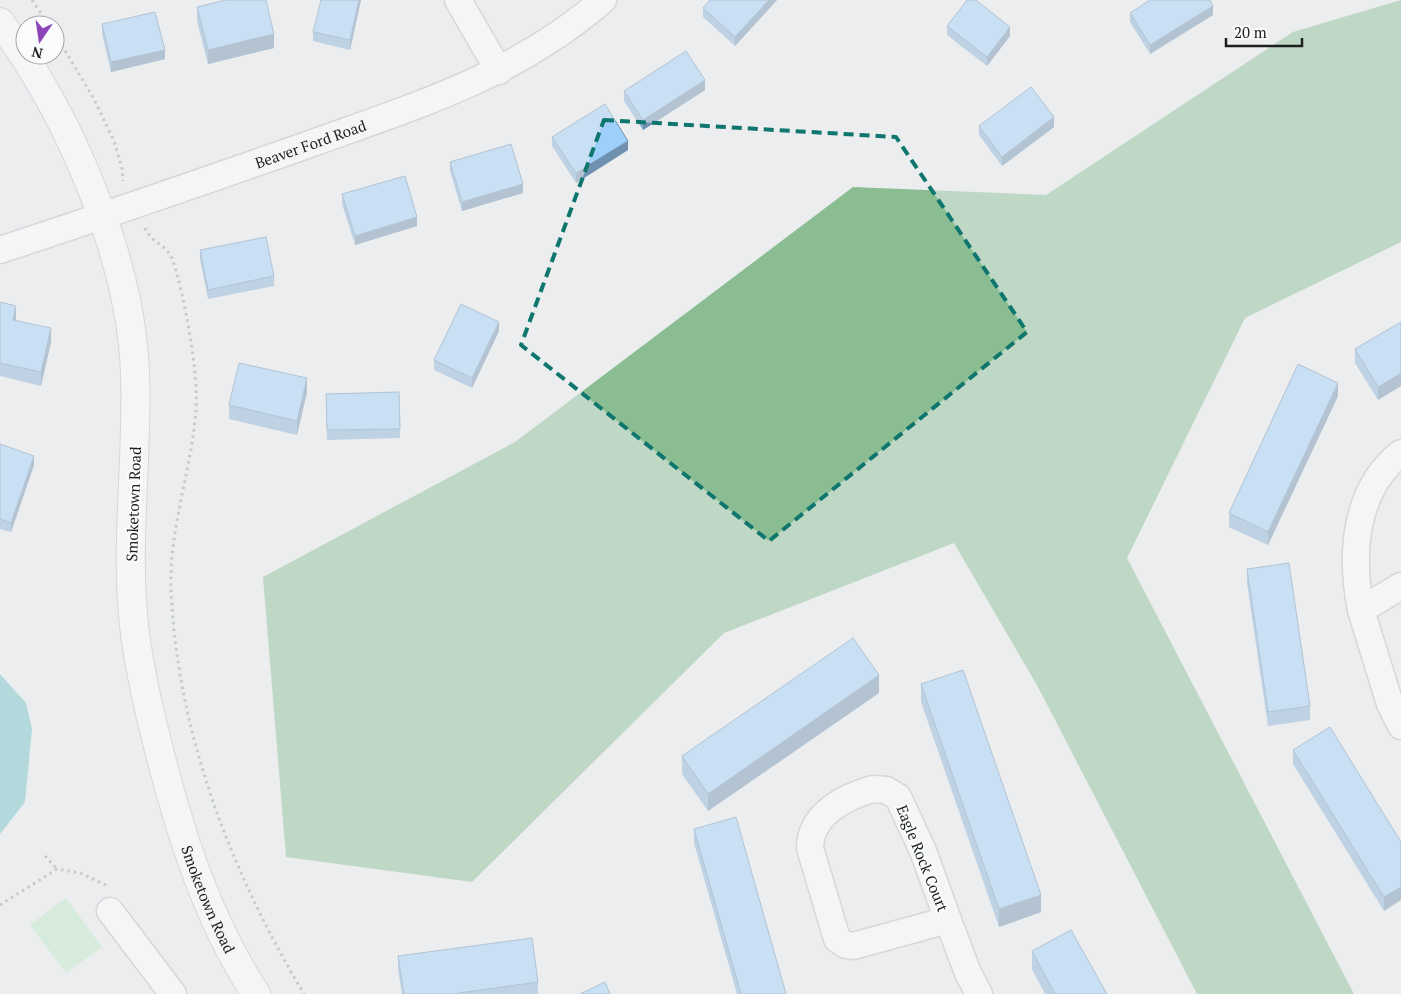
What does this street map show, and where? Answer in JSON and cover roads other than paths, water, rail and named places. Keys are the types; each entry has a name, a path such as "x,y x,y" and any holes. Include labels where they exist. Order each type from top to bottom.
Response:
{"main road":[{"name":"Smoketown Road","path":"0,22 43,88 73,146 102,216 116,262 129,321 135,370 136,431 130,562 133,616 142,684 168,787 204,897 256,994"}],"street":[{"path":"458,0 500,71"},
{"name":"Beaver Ford Road","path":"0,250 179,191 445,96 500,71 538,49 603,0"},
{"path":"1401,453 1377,477 1364,507 1355,544 1356,583 1361,610 1382,680 1401,726"},
{"path":"1361,610 1401,586"},
{"name":"Eagle Rock Court","path":"948,920 853,946 846,945 838,939 810,848 815,824 824,812 873,789 886,790 898,797 923,851 968,973 979,994"},
{"path":"110,911 173,994"}],"water":[{"path":"0,674 26,703 32,729 25,802 0,834"}]}
